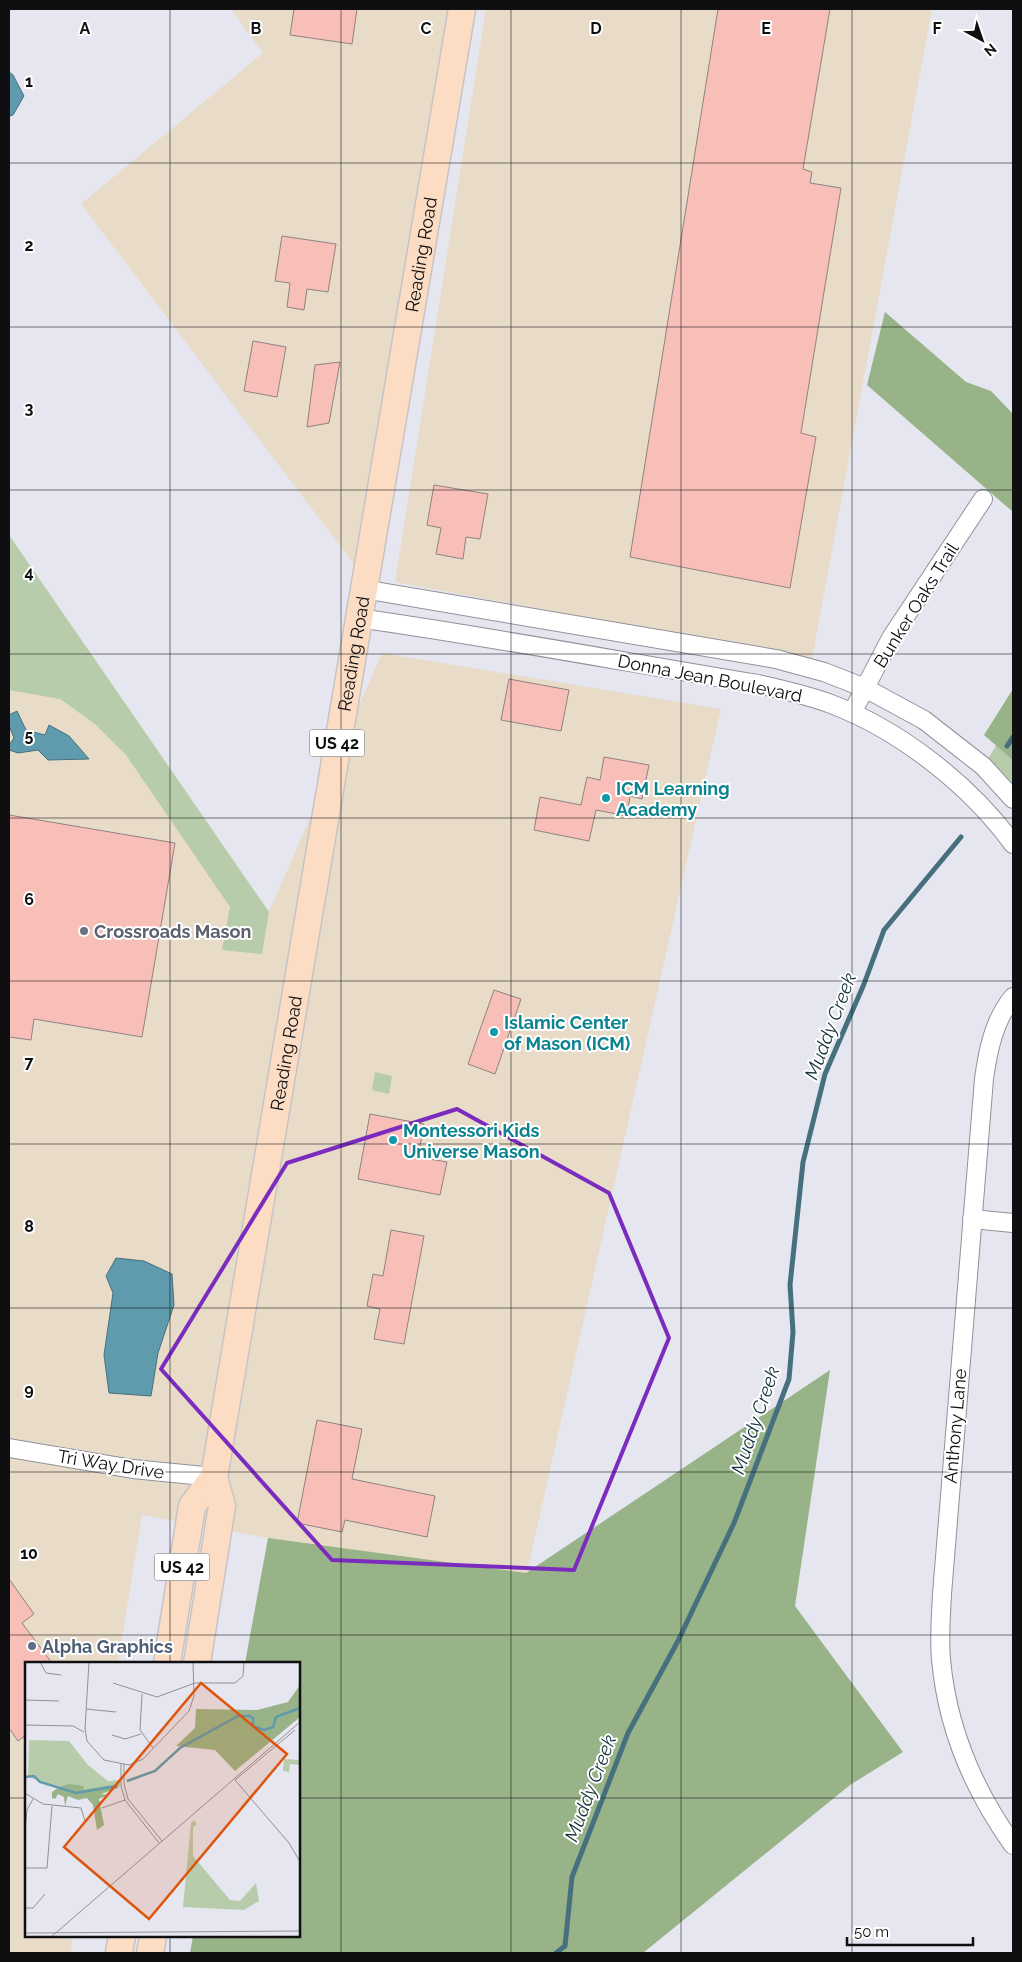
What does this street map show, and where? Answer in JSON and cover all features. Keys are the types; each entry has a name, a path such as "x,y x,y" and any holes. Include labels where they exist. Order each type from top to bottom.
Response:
{"main road":[{"name":"Reading Road","path":"197,1662 222,1506 214,1477 462,9"},
{"name":"Reading Road","path":"167,1662 192,1506 214,1477"},
{"path":"119,1953 122,1937"},
{"path":"150,1953 153,1937"}],"street":[{"name":"Bunker Oaks Trail","path":"852,713 896,630 984,499"},
{"name":"Donna Jean Boulevard","path":"363,589 776,659 824,672 866,688 924,720 983,766 1013,798"},
{"name":"Donna Jean Boulevard","path":"358,618 436,629 795,692 852,713 877,726 930,760 969,793 1013,844"},
{"name":"Anthony Lane","path":"1013,997 994,1031 987,1055 984,1080 942,1594 940,1657 947,1706 957,1742 972,1776 996,1820 1013,1845"},
{"path":"972,1219 1013,1222"},
{"name":"Tri Way Drive","path":"9,1448 143,1470 214,1477"}],"highlighted area":[{"path":"457,1109 609,1193 669,1338 574,1570 332,1560 161,1369 287,1163"}],"shaded area":[{"path":"231,9 462,9 365,579 81,204 263,53"},
{"path":"486,9 932,9 812,659 395,582"},
{"path":"9,535 269,912 382,653 721,709 523,1590 268,1538 142,1515 118,1662 25,1662 25,1937 73,1937 71,1953 9,1953"}],"green space":[{"path":"885,312 966,382 991,391 1013,414 1013,512 867,385"},
{"path":"9,535 269,912 262,954 222,950 230,907 126,755 95,724 60,699 9,690"},
{"path":"1013,689 1013,760 984,735"},
{"path":"1013,719 1013,787 987,760"},
{"path":"375,1072 392,1076 389,1094 372,1090"},
{"path":"830,1370 795,1606 903,1752 850,1785 643,1953 190,1953 193,1937 300,1937 300,1662 245,1662 268,1538 526,1573"}],"water":[{"path":"9,72 13,75 24,96 13,115 9,116"},
{"path":"17,711 26,730 45,735 49,725 69,736 89,759 48,760 38,750 18,753 9,750 9,745 14,738 9,728 9,715"},
{"path":"116,1258 144,1261 172,1274 174,1305 158,1353 151,1396 109,1393 104,1355 113,1293 106,1276"}],"building":[{"path":"294,9 357,9 352,44 290,35"},
{"path":"718,9 830,9 803,169 812,172 810,183 841,188 801,433 816,437 790,588 630,557"},
{"path":"282,236 336,244 328,292 307,289 304,310 287,307 290,283 275,281"},
{"path":"253,341 286,347 277,397 244,391"},
{"path":"340,362 329,423 307,427 315,365"},
{"path":"434,485 488,494 480,539 466,537 463,559 436,554 441,528 427,525"},
{"path":"509,679 569,690 561,731 501,720"},
{"name":"ICM Learning Academy","path":"604,757 649,765 642,799 630,796 627,816 596,810 589,841 534,830 540,797 581,805 587,777 600,780"},
{"name":"Crossroads Mason","path":"9,815 175,843 142,1037 34,1019 31,1040 9,1037"},
{"name":"Islamic Center of Mason (ICM)","path":"494,990 521,999 495,1074 468,1064"},
{"name":"Montessori Kids Universe Mason","path":"370,1114 424,1124 418,1157 447,1162 440,1195 358,1179"},
{"path":"391,1230 424,1236 404,1344 374,1339 380,1309 367,1306 373,1274 383,1276"},
{"path":"317,1420 362,1429 352,1479 435,1496 427,1537 345,1520 342,1532 297,1523"},
{"path":"9,1579 34,1614 22,1623 51,1662 25,1662 25,1736 18,1741 9,1728"}],"waterway":[{"name":"Muddy Creek","path":"1007,746 1013,737"},
{"name":"Muddy Creek","path":"556,1953 565,1946 572,1877 628,1733 678,1641 734,1523 789,1379 793,1332 790,1285 803,1162 825,1074 864,984 884,930 961,837"}],"place":[{"name":"ICM Learning Academy","path":"606,798"},
{"name":"Crossroads Mason","path":"84,931"},
{"name":"Islamic Center of Mason (ICM)","path":"494,1032"},
{"name":"Montessori Kids Universe Mason","path":"393,1140"},
{"name":"Alpha Graphics","path":"32,1646"}]}
